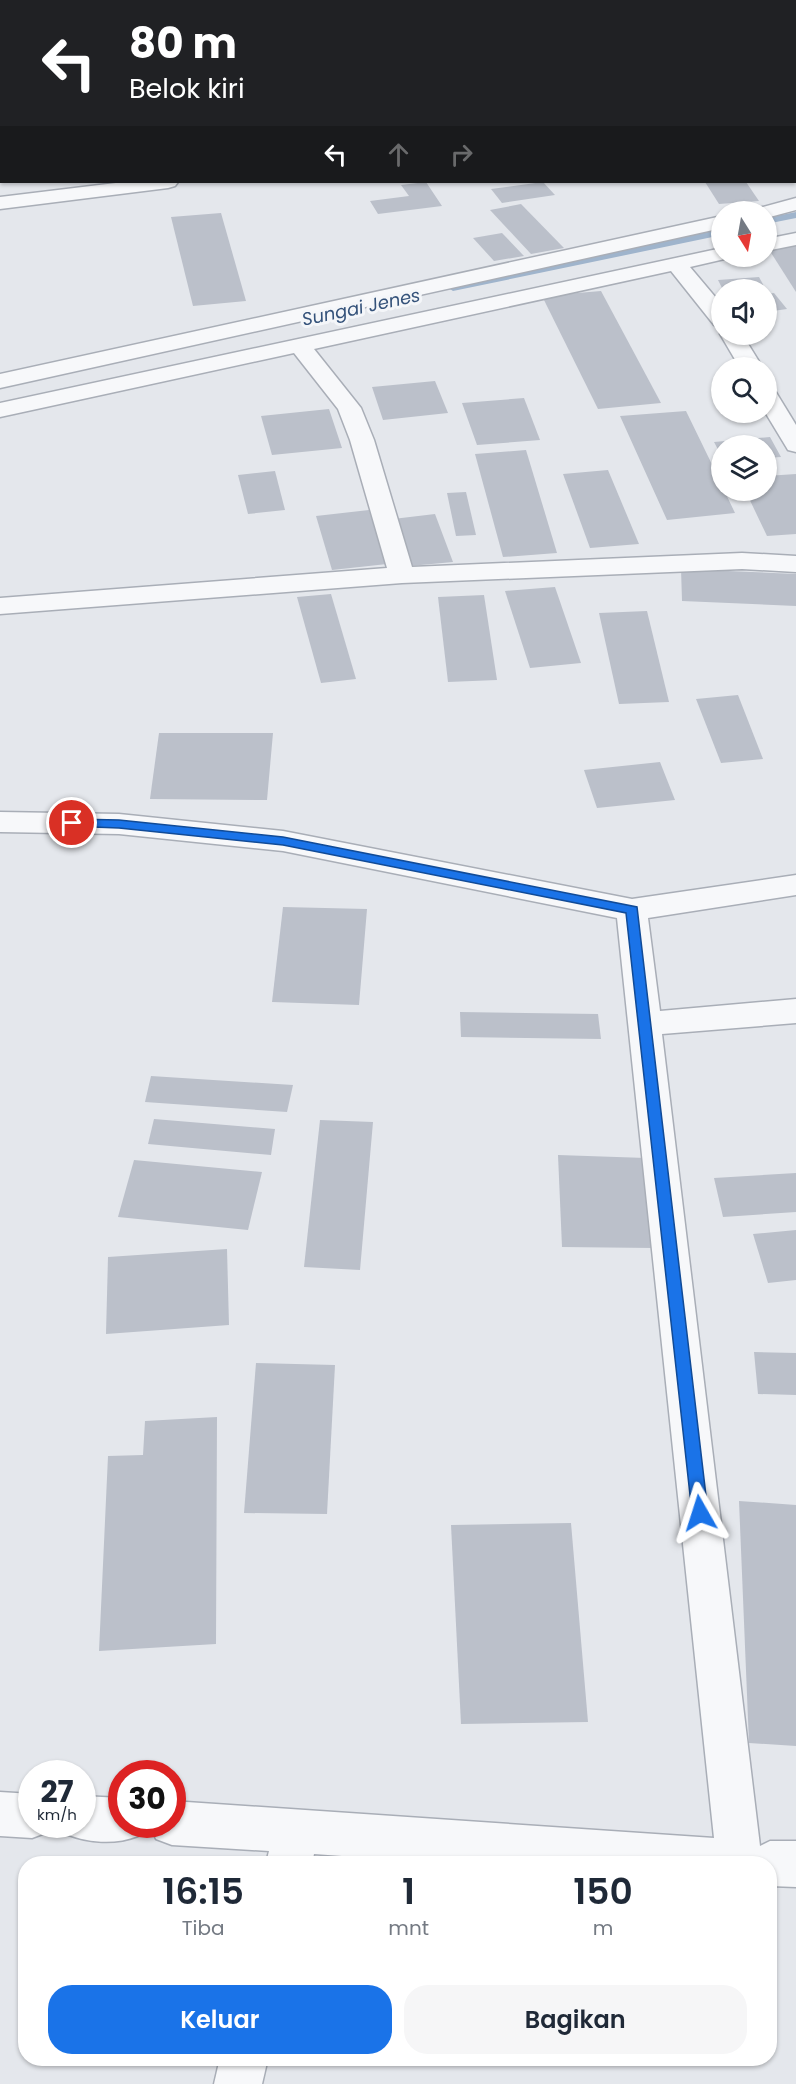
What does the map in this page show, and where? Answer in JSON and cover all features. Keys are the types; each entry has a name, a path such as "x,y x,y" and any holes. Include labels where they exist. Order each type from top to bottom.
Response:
{"street":[{"path":"0,203 140,183"},
{"path":"777,209 796,204"},
{"path":"0,381 711,224"},
{"path":"777,243 796,239"},
{"path":"0,410 711,256"},
{"path":"675,263 711,307"},
{"path":"298,344 349,408 362,440 402,575"},
{"path":"777,413 796,445"},
{"path":"0,606 402,575 741,561 796,564"},
{"path":"0,822 119,824 283,841 632,910 796,885"},
{"path":"632,910 738,1856"},
{"path":"646,1024 796,1011"},
{"path":"0,1814 18,1815"},
{"path":"186,1826 293,1846 555,1856"},
{"path":"238,2084 242,2066"}],"building":[{"path":"427,183 442,206 378,214 370,201 409,196 401,185"},
{"path":"544,183 555,195 502,203 491,189"},
{"path":"706,183 747,183 759,201 717,201"},
{"path":"521,204 564,248 531,254 490,210"},
{"path":"221,213 246,301 193,306 171,217"},
{"path":"502,233 524,256 494,261 473,238"},
{"path":"796,245 796,292 777,262 777,247"},
{"path":"759,277 760,279 732,279"},
{"path":"601,291 661,403 598,409 542,296"},
{"path":"777,297 787,309 777,310"},
{"path":"435,381 448,413 383,420 372,387"},
{"path":"524,398 540,440 477,445 462,403"},
{"path":"329,409 342,448 272,455 261,416"},
{"path":"686,411 711,462 711,501 729,501 735,513 667,520 620,416"},
{"path":"526,450 557,553 503,557 475,454"},
{"path":"608,470 639,544 590,548 563,474"},
{"path":"275,471 285,510 248,514 238,475"},
{"path":"796,474 796,534 767,536 750,501 777,501 777,475"},
{"path":"466,492 476,535 456,536 447,493"},
{"path":"369,510 387,564 332,570 316,516"},
{"path":"435,514 453,562 410,566 393,519"},
{"path":"681,569 796,574 796,606 682,601"},
{"path":"555,587 581,663 530,668 505,591"},
{"path":"331,594 356,679 321,683 297,597"},
{"path":"484,595 497,680 448,682 438,597"},
{"path":"647,611 669,702 619,704 599,613"},
{"path":"738,695 763,759 721,763 696,699"},
{"path":"159,733 273,733 267,800 150,799"},
{"path":"660,762 675,800 597,808 584,770"},
{"path":"283,907 367,909 359,1005 272,1002"},
{"path":"460,1012 598,1014 601,1039 461,1037"},
{"path":"151,1076 293,1085 287,1112 145,1102"},
{"path":"154,1119 275,1129 271,1155 148,1144"},
{"path":"320,1120 373,1122 360,1270 304,1267"},
{"path":"558,1155 646,1158 653,1248 562,1247"},
{"path":"134,1160 262,1172 248,1230 118,1217"},
{"path":"796,1173 796,1212 723,1217 714,1178"},
{"path":"796,1230 796,1280 768,1283 753,1234"},
{"path":"227,1249 229,1325 106,1334 108,1257"},
{"path":"754,1352 796,1353 796,1395 758,1394"},
{"path":"256,1363 335,1365 327,1514 244,1513"},
{"path":"217,1417 216,1644 99,1651 108,1456 143,1455 145,1421"},
{"path":"739,1501 796,1505 796,1746 749,1743"},
{"path":"571,1523 588,1722 461,1724 451,1525"}],"waterway":[{"name":"Sungai Jenes","path":"777,219 796,215"},
{"name":"Sungai Jenes","path":"453,287 711,233"}],"route":[{"path":"72,823 119,824 283,841 632,910 700,1513"}]}
